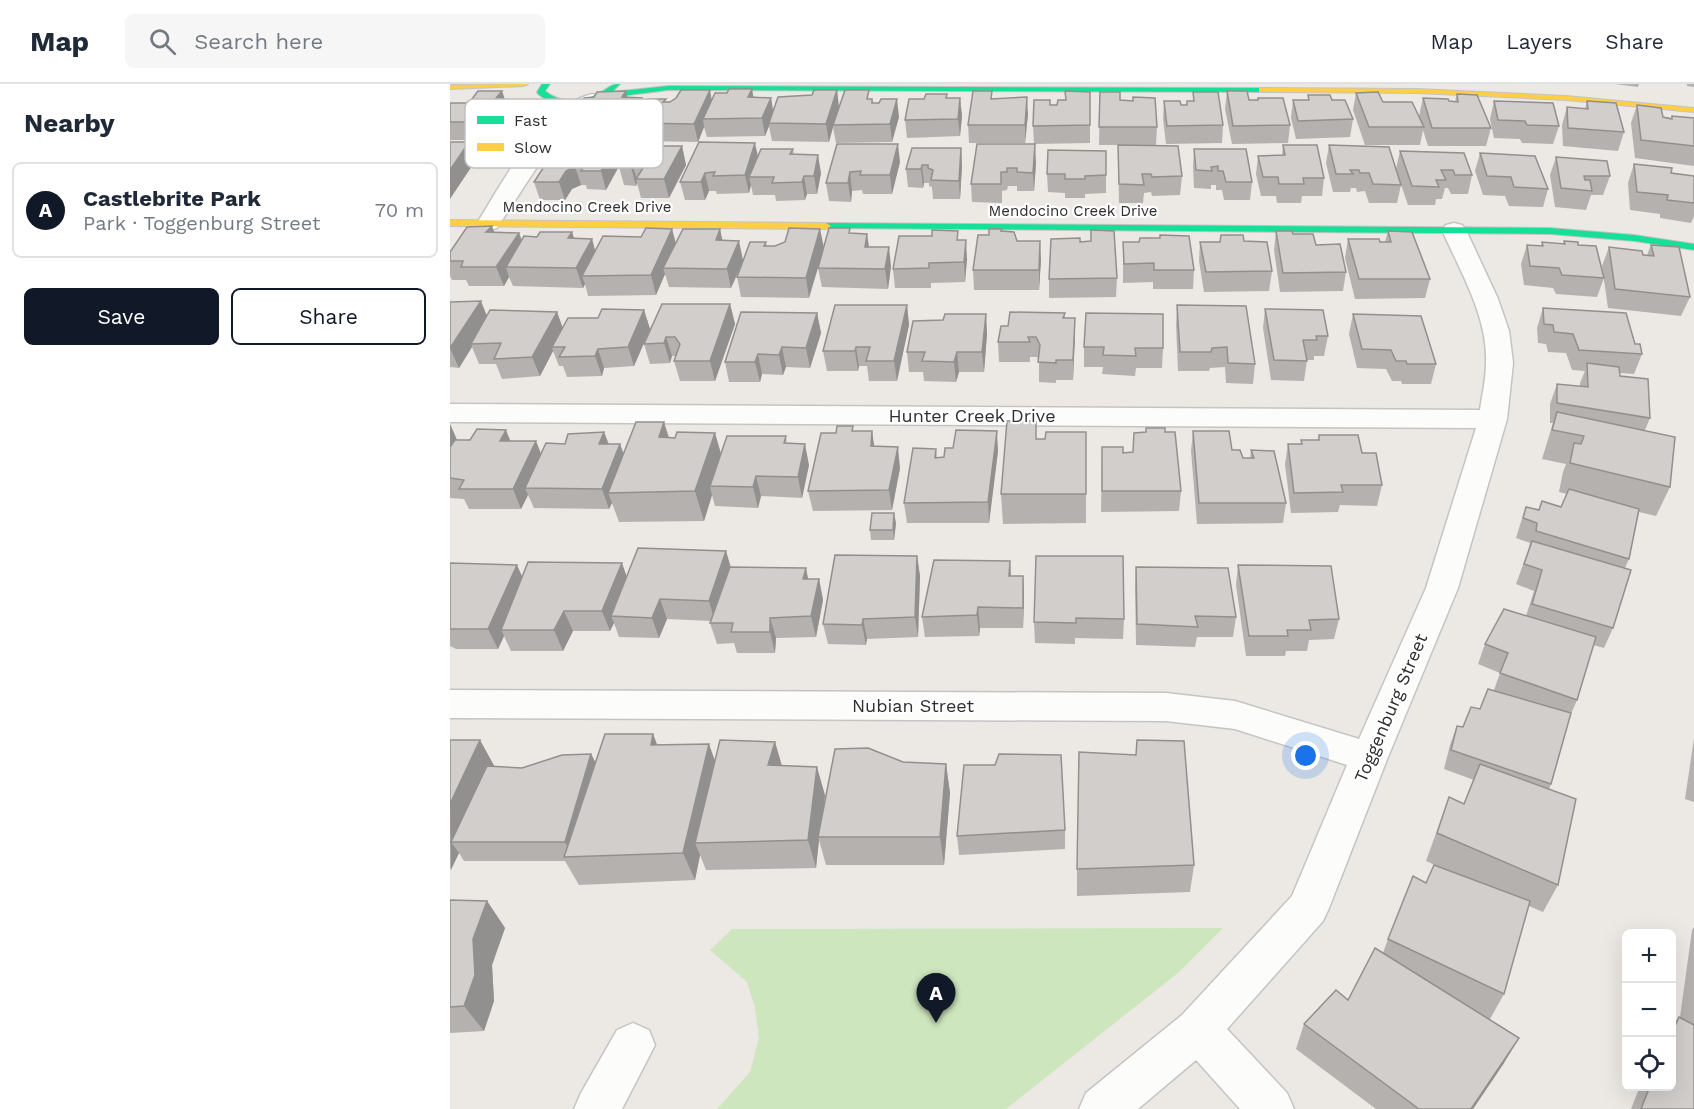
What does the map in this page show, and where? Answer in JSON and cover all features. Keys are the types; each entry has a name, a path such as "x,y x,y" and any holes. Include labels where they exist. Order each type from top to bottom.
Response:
{"street":[{"path":"450,87 524,84"},
{"path":"597,98 610,92 615,84"},
{"path":"638,84 668,88"},
{"path":"492,87 546,93 560,99"},
{"path":"591,99 630,91 668,88 1417,91 1566,98 1694,110"},
{"path":"489,223 525,168"},
{"name":"Mendocino Creek Drive","path":"450,223 1550,231 1634,238 1694,247"},
{"name":"Toggenburg Street","path":"1102,1109 1198,1030 1308,908 1369,757 1442,588 1493,419 1500,363 1496,331 1485,299 1454,230"},
{"name":"Hunter Creek Drive","path":"450,413 1493,419"},
{"name":"Nubian Street","path":"450,704 1166,707 1235,715 1369,757"},
{"path":"1198,1030 1270,1109"},
{"path":"597,1109 633,1045"}],"green space":[{"path":"1223,928 1178,973 1006,1109 717,1109 750,1072 759,1038 755,1008 747,982 710,950 732,929"}],"building":[{"path":"729,89 752,89 748,97 771,98 762,118 703,119 715,93 727,93"},
{"path":"681,90 710,90 694,124 663,123 663,102 670,102"},
{"path":"814,90 837,90 826,124 769,123 778,97 812,95"},
{"path":"845,90 869,90 867,99 872,99 872,103 879,103 881,99 897,99 890,124 833,125"},
{"path":"478,91 502,91 495,99 472,99"},
{"path":"626,91 622,97 642,98 583,99 594,97 597,92"},
{"path":"973,91 992,91 991,99 1027,97 1025,125 968,125"},
{"path":"1065,91 1090,92 1090,125 1033,126 1034,100 1050,100 1050,105 1057,105 1058,100 1066,100"},
{"path":"1227,91 1247,91 1249,100 1283,98 1290,125 1233,126"},
{"path":"1100,92 1120,92 1120,100 1133,101 1133,97 1155,98 1157,127 1099,127"},
{"path":"1193,92 1218,92 1223,125 1167,126 1164,101 1180,101 1181,105 1187,105 1187,101 1194,101"},
{"path":"1378,92 1383,102 1412,102 1424,127 1369,127 1356,93"},
{"path":"926,94 947,94 946,98 960,98 958,119 905,120 909,99 924,99"},
{"path":"1457,94 1477,95 1491,128 1432,128 1423,98 1448,99 1458,102"},
{"path":"1308,95 1330,95 1332,100 1345,100 1353,119 1298,121 1293,100 1309,100"},
{"path":"1494,101 1553,103 1559,126 1527,125 1525,121 1498,120"},
{"path":"1587,101 1616,103 1624,132 1568,128 1567,107 1588,109"},
{"path":"450,103 465,103 465,122 450,122"},
{"path":"1637,105 1661,108 1663,117 1694,118 1694,146 1641,140"},
{"path":"450,142 465,142 465,148 450,170"},
{"path":"699,142 755,143 745,175 713,176 715,172 705,173 701,182 680,182"},
{"path":"837,144 898,144 890,175 860,175 861,171 850,172 848,183 826,183"},
{"path":"977,144 1035,144 1033,173 1017,172 1017,168 1007,168 1007,172 1001,172 1001,184 971,184"},
{"path":"1118,145 1178,146 1182,176 1152,177 1151,174 1142,174 1144,185 1119,184"},
{"path":"1283,145 1317,145 1324,178 1303,178 1304,184 1279,184 1278,177 1263,177 1258,156 1285,155"},
{"path":"1329,145 1389,147 1401,185 1373,184 1369,173 1360,173 1359,170 1350,170 1353,174 1336,174"},
{"path":"663,146 682,146 664,179 636,179 643,168 663,168"},
{"path":"912,148 961,148 959,181 931,180 933,170 928,168 928,165 922,165 921,169 906,169"},
{"path":"761,149 793,149 790,154 818,155 814,176 804,176 802,182 772,183 774,177 749,177"},
{"path":"1194,149 1246,149 1252,182 1226,182 1223,171 1218,171 1218,166 1211,167 1212,171 1196,170"},
{"path":"1048,150 1106,151 1106,175 1085,176 1085,179 1065,179 1065,174 1047,174"},
{"path":"1400,151 1464,153 1472,175 1455,175 1453,170 1441,170 1446,180 1436,180 1439,187 1412,186"},
{"path":"1480,153 1535,156 1548,189 1514,187 1511,177 1487,176"},
{"path":"1556,157 1607,161 1610,176 1584,176 1585,180 1590,180 1592,191 1561,188"},
{"path":"1634,164 1672,168 1671,173 1694,176 1694,203 1667,200 1668,195 1637,192"},
{"path":"543,168 571,168 566,171 559,182 534,182"},
{"path":"583,168 603,168 601,171 581,171"},
{"path":"492,226 486,232 519,233 496,267 461,267 463,261 450,261 450,252 467,227"},
{"path":"646,228 672,229 651,275 582,276 603,236 641,237"},
{"path":"789,228 820,229 806,278 737,277 750,242 766,242 764,246 775,246 785,242"},
{"path":"829,228 850,228 849,233 867,234 865,247 889,247 885,269 818,268"},
{"path":"683,229 720,229 716,240 739,241 727,269 663,268"},
{"path":"989,229 1014,232 1017,241 1040,241 1039,270 973,270 978,235 989,235"},
{"path":"932,230 958,231 957,240 966,240 964,262 929,263 929,268 893,269 899,236 932,236"},
{"path":"1091,230 1114,231 1117,278 1049,279 1051,239 1080,238 1080,242 1091,241"},
{"path":"1276,231 1313,234 1316,245 1340,244 1346,272 1283,273"},
{"path":"1388,231 1412,232 1430,279 1359,279 1348,239 1379,239 1380,242 1391,242"},
{"path":"540,232 572,232 568,238 592,239 576,268 506,267 524,236 537,237"},
{"path":"1160,235 1189,236 1194,270 1154,270 1154,263 1124,264 1123,242 1139,242 1140,238 1160,238"},
{"path":"1221,235 1243,235 1244,241 1267,242 1272,271 1206,272 1200,242 1220,242"},
{"path":"1564,241 1596,246 1604,278 1562,275 1559,268 1530,266 1527,245 1543,246 1542,242 1565,244"},
{"path":"1651,245 1679,247 1690,297 1615,289 1609,247 1642,251 1643,255 1654,256"},
{"path":"481,301 450,348 450,302"},
{"path":"662,304 730,304 710,361 674,361 680,344 675,337 666,337 664,343 644,344"},
{"path":"835,305 907,305 894,361 866,361 870,347 856,347 855,351 823,351"},
{"path":"1177,305 1246,306 1255,364 1228,363 1227,347 1212,348 1211,352 1180,352"},
{"path":"1543,308 1626,313 1635,344 1640,344 1642,354 1579,350 1573,334 1554,332 1553,325 1544,324"},
{"path":"602,309 644,310 628,347 598,349 595,356 559,357 565,347 552,347 568,318 598,318"},
{"path":"1265,309 1323,310 1328,336 1316,336 1317,340 1303,340 1307,361 1274,360"},
{"path":"490,310 557,312 532,357 494,359 501,343 471,344"},
{"path":"741,312 817,313 806,348 782,347 779,355 758,354 755,362 725,362"},
{"path":"1010,312 1065,313 1063,318 1075,318 1073,360 1056,360 1056,363 1038,362 1040,345 1036,337 1028,337 1030,342 998,342 1001,326 1008,326"},
{"path":"1086,313 1163,314 1163,348 1135,348 1136,356 1103,355 1104,347 1084,347"},
{"path":"945,314 986,314 982,352 957,352 954,362 922,361 925,352 907,352 913,321 943,320"},
{"path":"1353,314 1421,316 1436,364 1407,364 1406,361 1396,361 1391,350 1362,349"},
{"path":"1587,363 1619,367 1620,376 1648,379 1650,418 1557,403 1557,384 1588,387"},
{"path":"1557,412 1675,437 1670,487 1570,463 1574,443 1581,444 1584,436 1552,430"},
{"path":"1007,421 1036,421 1036,439 1045,439 1046,432 1086,432 1086,494 1001,494"},
{"path":"636,422 664,422 659,437 675,438 677,432 715,433 695,491 608,493"},
{"path":"837,426 853,426 852,431 872,431 871,446 898,447 889,490 808,491 821,433 836,433"},
{"path":"1146,428 1165,428 1165,432 1175,432 1181,491 1102,491 1102,447 1123,447 1123,453 1133,452 1134,433 1146,432"},
{"path":"477,429 506,430 500,441 536,441 513,489 459,489 464,480 450,478 450,447 455,440 470,440"},
{"path":"956,430 997,431 988,502 904,503 913,448 936,449 935,458 944,457 945,448 953,448"},
{"path":"1193,431 1229,431 1232,450 1240,450 1243,458 1254,458 1251,450 1274,451 1286,503 1199,503"},
{"path":"604,432 599,444 620,444 602,489 525,488 546,443 565,444 568,434"},
{"path":"1319,435 1358,435 1362,453 1376,453 1382,485 1341,485 1343,492 1294,493 1288,444 1302,444 1301,440 1319,440"},
{"path":"727,436 786,436 784,443 805,444 798,477 756,476 753,487 710,486"},
{"path":"1569,489 1639,509 1629,559 1536,531 1537,523 1523,518 1526,507 1539,510 1542,501 1561,507"},
{"path":"872,513 894,513 893,530 870,530"},
{"path":"1532,541 1631,570 1613,628 1532,604 1542,570 1524,564"},
{"path":"638,548 726,551 709,601 660,599 652,618 611,616"},
{"path":"835,555 917,556 915,617 863,619 862,625 823,624"},
{"path":"1036,556 1123,556 1124,619 1076,618 1076,623 1034,622"},
{"path":"934,560 1010,561 1009,576 1023,576 1023,608 978,607 977,615 922,617"},
{"path":"528,562 622,563 602,611 564,611 554,630 501,630"},
{"path":"450,563 517,565 488,629 450,629"},
{"path":"1238,565 1331,566 1339,619 1309,620 1311,630 1287,630 1288,636 1249,636"},
{"path":"730,567 806,568 803,579 819,579 811,616 770,618 770,632 731,632 733,623 710,623"},
{"path":"1136,567 1228,568 1236,617 1195,616 1198,627 1137,624"},
{"path":"1504,609 1596,637 1577,700 1500,673 1508,653 1485,644"},
{"path":"1488,689 1571,713 1551,784 1451,750 1457,726 1463,727 1471,707 1480,709"},
{"path":"605,734 653,734 651,745 709,744 683,853 564,857"},
{"path":"450,740 480,740 450,804"},
{"path":"720,740 775,742 768,765 817,767 808,840 695,843"},
{"path":"1137,740 1184,741 1194,865 1077,869 1079,752 1136,755"},
{"path":"868,748 903,762 946,764 940,837 818,837 835,749"},
{"path":"591,754 565,842 451,842 487,766 522,768 562,755"},
{"path":"999,754 1061,755 1065,830 957,836 964,765 995,765"},
{"path":"1480,764 1576,799 1558,885 1437,833 1449,797 1464,804"},
{"path":"1434,865 1530,901 1504,994 1388,939 1413,876 1426,883"},
{"path":"450,900 487,901 473,939 475,975 464,1006 450,1007"},
{"path":"1375,948 1519,1038 1471,1109 1419,1109 1304,1024 1336,990 1348,1000"},
{"path":"1679,1017 1694,1025 1694,1109 1641,1109 1648,1091 1676,1091 1676,1024"}],"traffic: fast":[{"path":"546,84 541,92 551,99"},
{"path":"594,99 609,91 616,84"},
{"path":"602,96 668,88 1262,90"},
{"path":"826,226 1550,231 1634,238 1694,247"}],"traffic: slow":[{"path":"450,87 524,84"},
{"path":"1262,90 1417,91 1566,98 1694,110"},
{"path":"450,223 826,226"}],"place":[{"name":"Castlebrite Park","path":"936,1023"}]}
